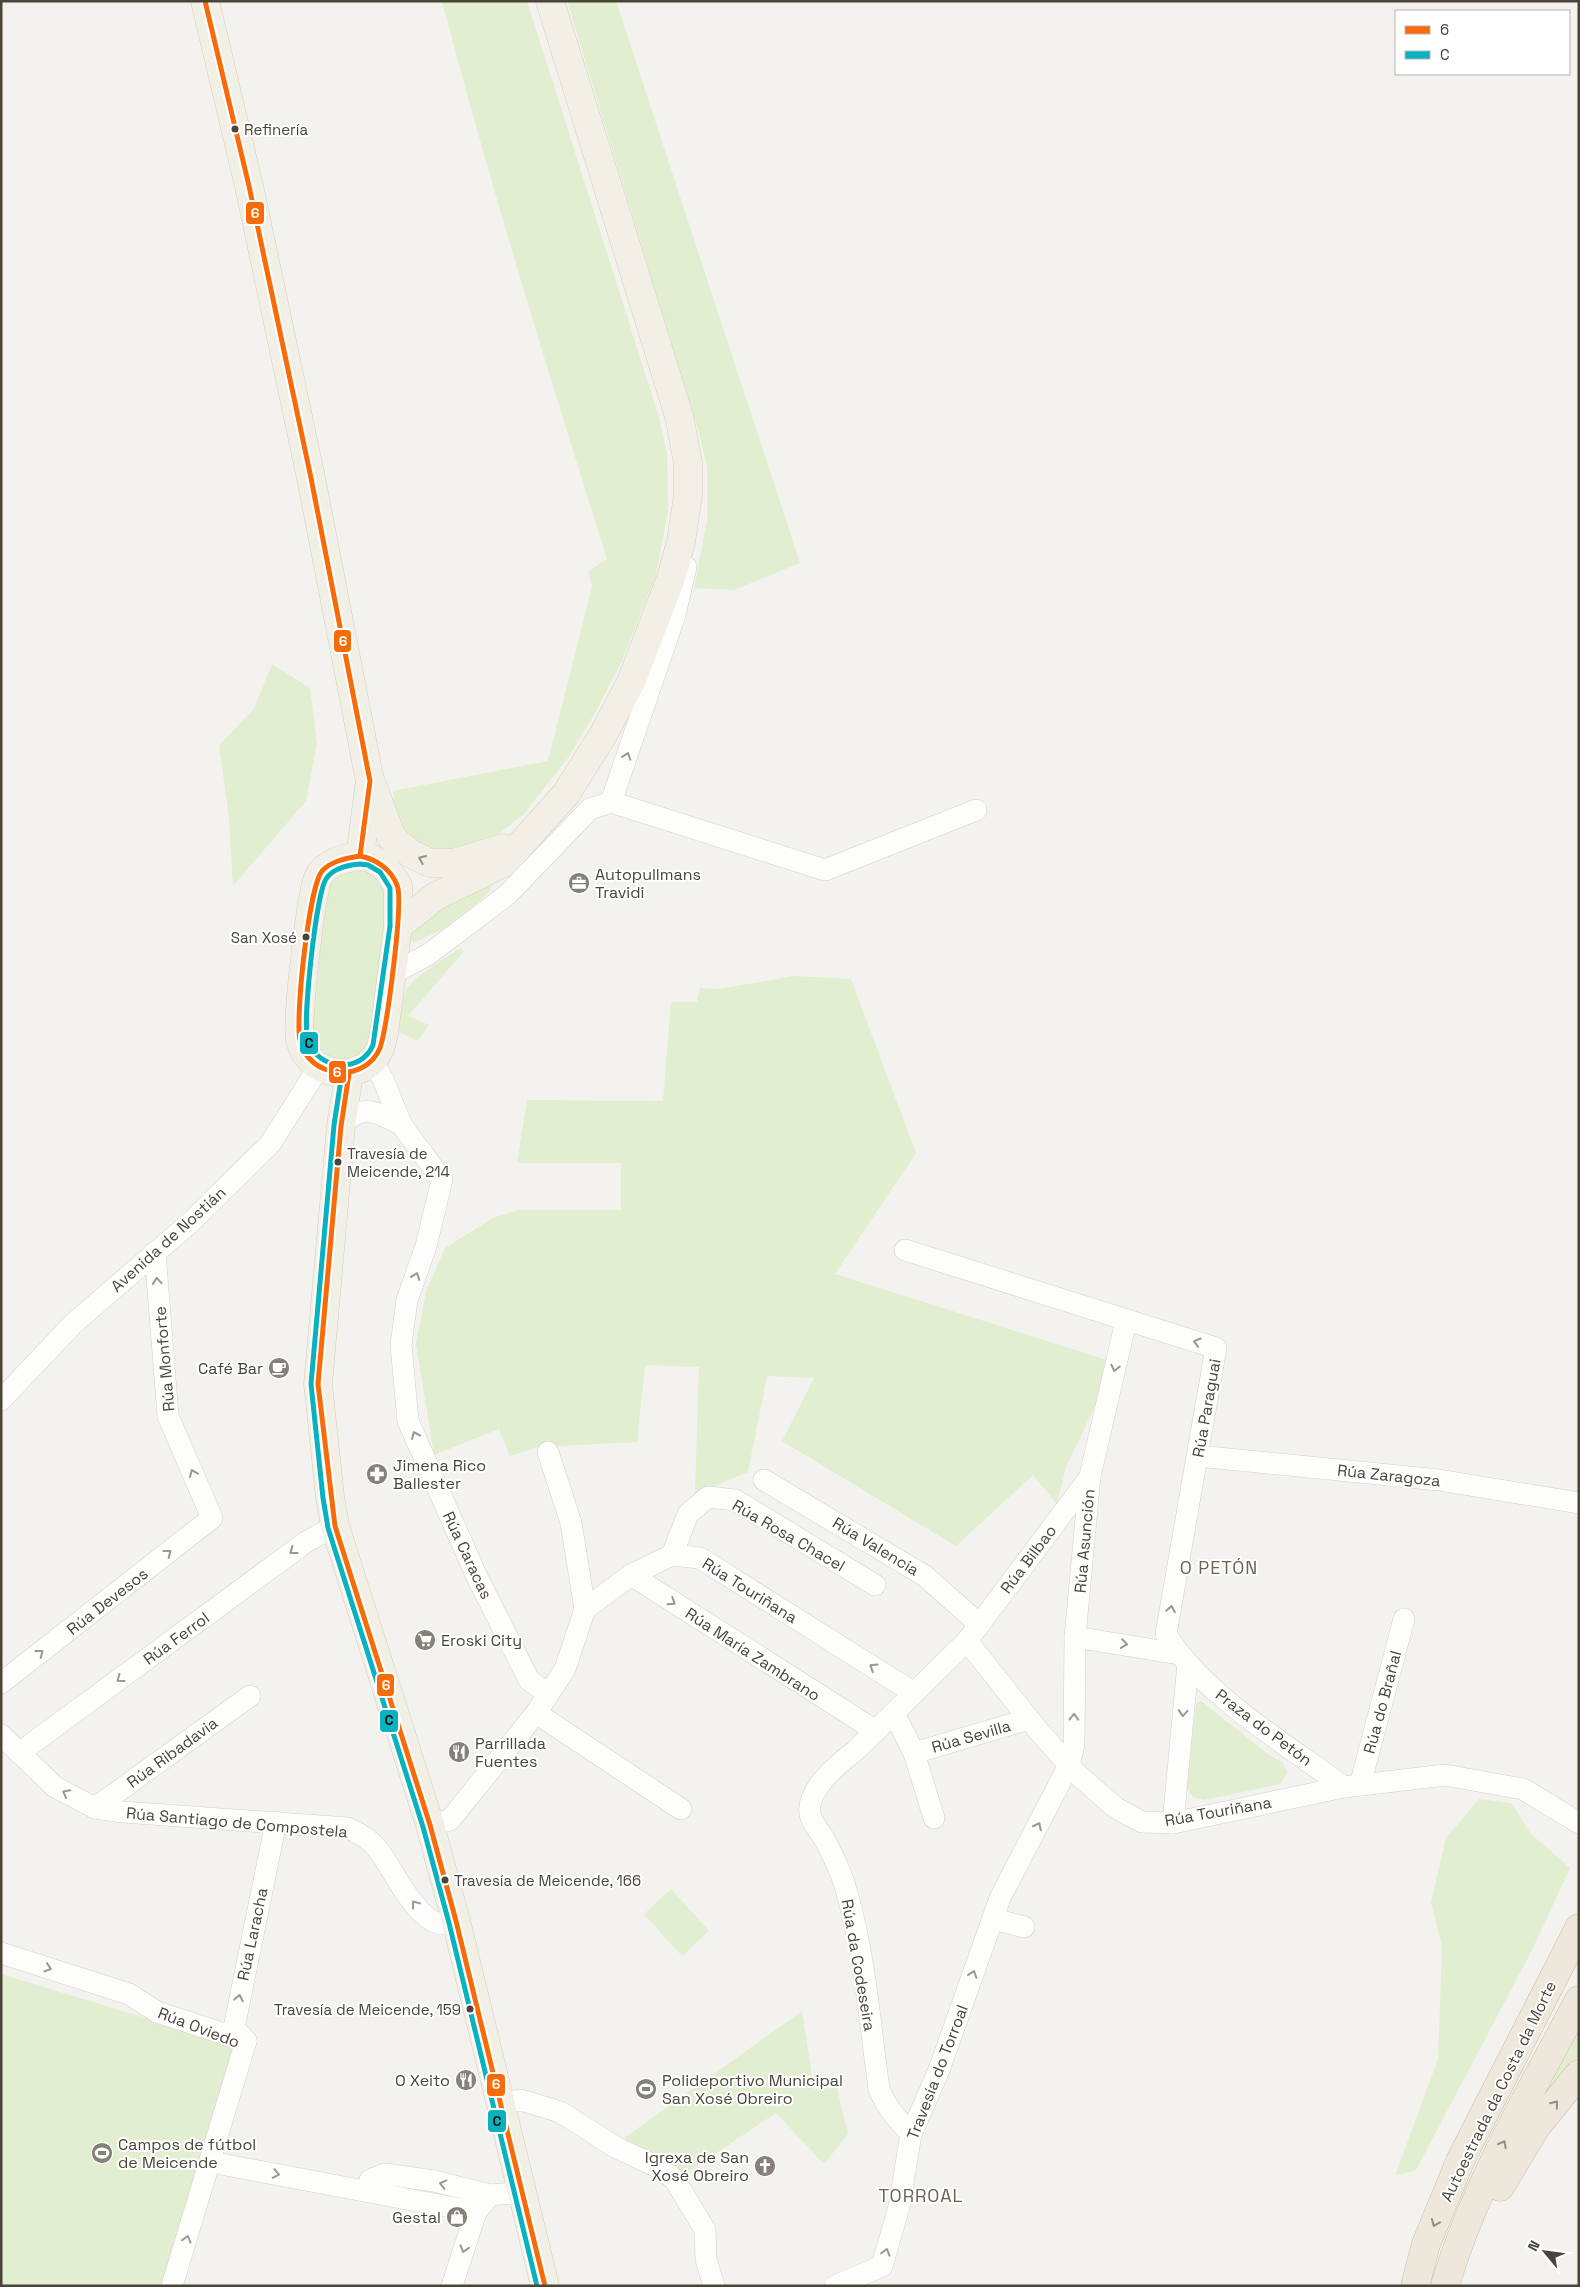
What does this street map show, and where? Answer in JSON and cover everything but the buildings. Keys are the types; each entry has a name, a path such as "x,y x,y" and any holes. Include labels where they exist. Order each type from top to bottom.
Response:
{"highway":[{"name":"Autoestrada da Costa da Morte","path":"1415,2286 1426,2244 1461,2159 1579,1928"},
{"name":"Autoestrada da Costa da Morte","path":"1445,2286 1472,2208 1579,2000"},
{"path":"1461,2286 1479,2231 1504,2177 1536,2127 1579,2074"}],"main road":[{"path":"205,1 251,196 311,478 370,780 392,838 411,854 430,862 454,864 503,848"},
{"path":"398,926 436,896 505,862 540,826 566,794 604,735 631,682 671,578 682,542 688,495 688,463 679,416 550,1"},
{"path":"360,856 370,780"},
{"path":"398,886 425,886 475,868 503,848 540,826"},
{"path":"361,1067 330,1072 319,1067 308,1056 300,1040 300,1016 313,902 318,877 328,866 346,858 360,856 371,858 385,868 398,886 398,926 384,1033 380,1049 361,1067 341,1126 318,1384 330,1497 335,1526 430,1825 456,1921 545,2286"}],"street":[{"path":"611,802 675,615 687,560 692,524 688,495"},
{"path":"392,974 429,954 508,894 590,809 611,802 825,870 976,810"},
{"name":"Avenida de Nostián","path":"1,1400 73,1324 192,1221 270,1144 319,1067"},
{"name":"Rúa Caracas","path":"361,1067 382,1079 401,1124 442,1180 426,1246 407,1300 401,1345 408,1421 478,1578 529,1680 548,1694"},
{"name":"Rúa Caracas","path":"341,1126 351,1115 364,1110 374,1112 401,1124"},
{"name":"Rúa Paraguai","path":"905,1250 1216,1348 1166,1634 1183,1659"},
{"name":"Rúa Monforte","path":"155,1252 168,1416 212,1518"},
{"name":"Rúa Asunción","path":"1069,1765 1074,1745 1075,1637 1090,1476 1126,1321"},
{"path":"430,1825 450,1820 536,1713 565,1668 585,1609 571,1523 548,1452"},
{"name":"Rúa Zaragoza","path":"1198,1456 1439,1480 1579,1503"},
{"name":"Rúa Bilbao","path":"973,1633 1090,1476"},
{"name":"Rúa Valencia","path":"764,1480 925,1576 973,1633"},
{"name":"Rúa Rosa Chacel","path":"672,1555 688,1514 708,1497 735,1500 875,1585"},
{"name":"Rúa Devesos","path":"1,1683 212,1518"},
{"name":"Rúa Ferrol","path":"19,1752 306,1542 335,1526"},
{"path":"585,1609 632,1575 672,1555"},
{"name":"Rúa Touriñana","path":"672,1555 700,1558 914,1693"},
{"name":"Rúa María Zambrano","path":"632,1575 876,1731"},
{"name":"Rúa do Brañal","path":"1352,1786 1404,1619"},
{"path":"876,1731 973,1633"},
{"name":"Rúa Touriñana","path":"973,1633 1029,1719 1069,1765 1116,1808 1142,1822 1173,1823 1352,1786 1445,1775 1523,1789 1579,1823"},
{"path":"1075,1637 1183,1659 1173,1823"},
{"name":"Praza do Petón","path":"1183,1659 1217,1692 1352,1786"},
{"name":"Rúa Ribadavia","path":"95,1808 250,1696"},
{"path":"536,1713 681,1809"},
{"path":"894,1713 914,1752 934,1818"},
{"name":"Rúa Sevilla","path":"914,1752 1029,1719"},
{"name":"Rúa da Codeseira","path":"876,1731 830,1773 811,1801 810,1815 836,1860 849,1900 857,1933 879,2088 892,2114 911,2134"},
{"name":"Rúa Santiago de Compostela","path":"1,1735 55,1787 95,1808 123,1812 348,1828 362,1834 376,1847 418,1908 430,1919 442,1924 456,1921"},
{"name":"Travesía do Torroal","path":"835,2286 882,2266 899,2207 911,2134 939,2070 1000,1898 1069,1765"},
{"name":"Rúa Laracha","path":"246,2042 234,2028 276,1822"},
{"path":"993,1919 1024,1927"},
{"name":"Rúa Oviedo","path":"1,1953 129,1994 157,2012 246,2042 172,2286"},
{"path":"501,2103 521,2100 560,2112 617,2148 662,2169 669,2175 680,2188 705,2230 706,2259 714,2286"},
{"path":"210,2162 476,2212"},
{"path":"367,2191 370,2180 384,2174 434,2182 490,2195 523,2192"},
{"path":"452,2286 476,2212 490,2195"}],"green space":[{"path":"442,1 527,1 659,417 667,455 668,511 656,575 622,661 596,711 568,758 523,815 493,838 435,855 403,834 396,814 393,791 548,761 592,586 588,572 607,559 500,211"},
{"path":"567,1 616,1 800,563 734,590 694,588 707,521 707,466 699,434"},
{"path":"272,664 310,688 317,743 306,801 233,886 229,818 219,745 254,709"},
{"path":"362,868 372,872 389,898 369,1048 354,1058 339,1061 327,1056 318,1046 312,1035 326,893 332,881 339,874"},
{"path":"494,878 490,891 481,900 443,929 416,942 408,940 409,929 418,919"},
{"path":"460,948 464,951 408,1016 429,1025 417,1041 398,1031 402,1004 407,989 424,973"},
{"path":"794,976 851,979 916,1153 835,1274 1107,1360 1100,1396 1066,1467 1057,1504 1033,1475 956,1546 782,1441 814,1378 767,1376 748,1472 695,1494 699,1367 645,1365 637,1442 539,1447 510,1456 499,1429 434,1455 416,1344 426,1292 445,1248 493,1218 517,1210 621,1210 621,1163 517,1163 527,1100 663,1101 671,1002 697,1002 700,988 718,989"},
{"path":"1201,1701 1268,1754 1283,1763 1287,1773 1280,1784 1204,1800 1193,1797 1187,1789 1196,1704"},
{"path":"1479,1799 1511,1803 1531,1834 1570,1868 1532,1950 1416,2170 1395,2176 1438,2059 1442,1947 1431,1902 1446,1838"},
{"path":"671,1889 709,1931 682,1956 644,1914"},
{"name":"Campos de fútbol de Meicende","path":"1,1974 234,2045 164,2286 1,2286"},
{"path":"802,2011 814,2089 837,2088 848,2134 824,2164 776,2113 685,2174 624,2138"},
{"path":"1579,2026 1579,2055 1547,2094 1542,2091"}],"transit line":[{"name":"6","path":"205,1 249,186 311,478 370,781 360,856"},
{"name":"6","path":"360,856 382,866 391,874 397,885 399,896 397,938 380,1048 373,1060 362,1067 350,1072 337,1072 325,1069 314,1063 305,1053 300,1040 299,1027 301,981 312,901 322,871 335,862 360,856"},
{"name":"C","path":"360,864 368,865 380,872 390,888 390,926 373,1045 359,1061 340,1065 330,1063 321,1058 313,1051 308,1041 308,986 318,909 326,879 333,872 346,866 360,864"},
{"name":"C","path":"342,1073 334,1125 311,1384 323,1498 328,1528 423,1827 449,1923 537,2286"},
{"name":"6","path":"349,1074 341,1126 318,1384 335,1526 430,1825 456,1921 545,2286"}],"place":[{"name":"Refinería","path":"235,129"},
{"name":"Autopullmans Travidi","path":"579,883"},
{"name":"San Xosé","path":"306,937"},
{"name":"Travesía de Meicende, 214","path":"338,1162"},
{"name":"Café Bar","path":"279,1368"},
{"name":"Jimena Rico Ballester","path":"377,1474"},
{"name":"Eroski City","path":"425,1640"},
{"name":"Parrillada Fuentes","path":"459,1752"},
{"name":"Travesía de Meicende, 166","path":"445,1880"},
{"name":"Travesía de Meicende, 159","path":"470,2009"},
{"name":"O Xeito","path":"466,2080"},
{"name":"Polideportivo Municipal San Xosé Obreiro","path":"646,2089"},
{"name":"Campos de fútbol de Meicende","path":"102,2153"},
{"name":"Igrexa de San Xosé Obreiro","path":"765,2166"},
{"name":"Gestal","path":"457,2217"}],"district":[{"name":"O PETÓN","path":"1219,1568"},
{"name":"TORROAL","path":"921,2196"}]}
